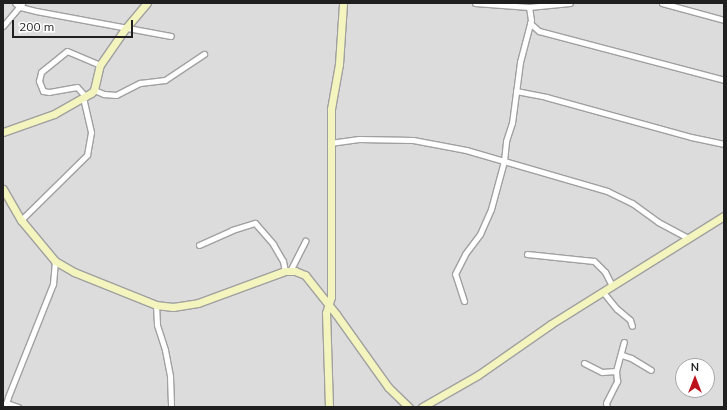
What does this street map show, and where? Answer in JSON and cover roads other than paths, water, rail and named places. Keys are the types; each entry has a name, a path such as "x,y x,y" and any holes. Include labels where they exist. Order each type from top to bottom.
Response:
{"street":[{"path":"15,3 125,29 171,36"},
{"path":"3,132 54,114 94,90 100,65 125,29 147,3"},
{"path":"329,407 326,319 331,297 331,109 339,64 343,3"},
{"path":"475,3 529,7 570,3"},
{"path":"662,3 724,20"},
{"path":"3,26 21,5"},
{"path":"464,301 455,274 464,254 480,234 488,220 504,161 506,141 512,123 520,62 530,23 529,7"},
{"path":"530,23 539,31 724,80"},
{"path":"21,220 87,155 91,132 84,97 77,87 49,92 43,91 39,81 41,72 67,51 100,65"},
{"path":"94,90 104,94 116,95 140,84 165,80 204,54"},
{"path":"516,91 546,97 690,137 724,144"},
{"path":"330,143 359,139 413,140 466,150 620,196 658,222 688,238"},
{"path":"3,189 21,220 55,261 74,272 156,305 173,307 198,303 287,271 305,275 311,281 328,306 336,314 388,387 409,407"},
{"path":"426,406 484,372 551,324 724,216"},
{"path":"199,245 232,230 255,223 273,244 287,271"},
{"path":"287,271 305,241"},
{"path":"528,254 594,261 605,272 612,286"},
{"path":"18,407 5,406 53,284 55,261"},
{"path":"603,292 617,309 630,320 632,326"},
{"path":"156,305 157,325 165,350 170,376 171,407"},
{"path":"326,319 336,314"},
{"path":"607,407 606,403 617,381 616,371 622,355 624,342"},
{"path":"622,355 631,358 651,370"},
{"path":"584,363 602,372 616,371"}]}
